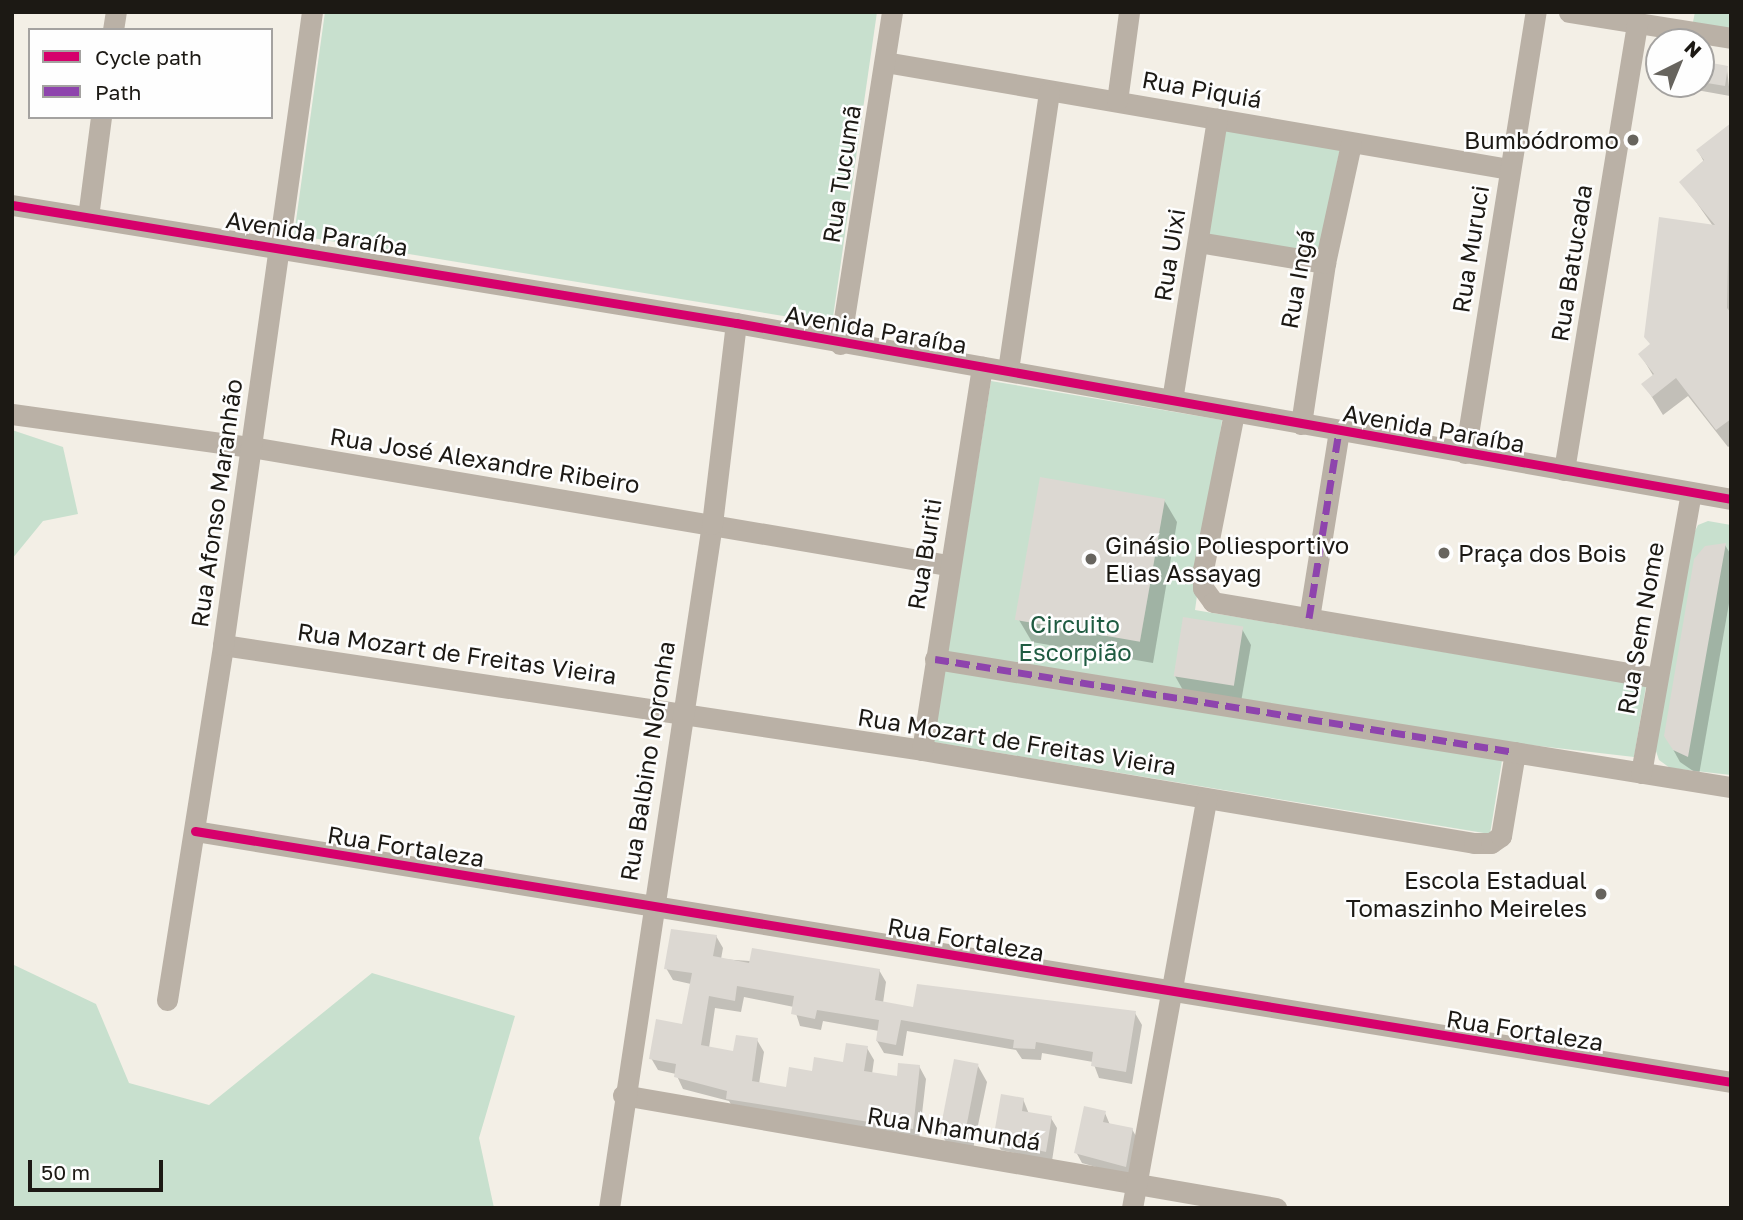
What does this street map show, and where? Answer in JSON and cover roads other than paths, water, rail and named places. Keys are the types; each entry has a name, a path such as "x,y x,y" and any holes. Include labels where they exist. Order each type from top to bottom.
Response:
{"street":[{"name":"Rua Afonso Maranhão","path":"167,1000 223,645 277,245 312,12"},
{"name":"Rua Tucumã","path":"840,344 892,12"},
{"path":"1117,101 1129,12"},
{"name":"Rua Muruci","path":"1465,453 1536,12"},
{"path":"1569,12 1637,23 1688,21 1731,38"},
{"name":"Rua Batucada","path":"1564,470 1637,23"},
{"name":"Rua Piquiá","path":"885,62 1509,169"},
{"path":"1008,370 1049,92"},
{"path":"88,217 101,119"},
{"name":"Rua Uixi","path":"1172,400 1217,119"},
{"name":"Rua Ingá","path":"1301,424 1325,263 1351,144"},
{"name":"Avenida Paraíba","path":"12,205 277,245 736,323 840,344 1008,370 1234,413 1731,499"},
{"path":"1198,242 1325,263"},
{"name":"Rua Balbino Noronha","path":"608,1208 651,906 712,524 736,323"},
{"name":"Rua Buriti","path":"922,750 948,565 982,367"},
{"path":"1234,413 1207,548 1203,588 1218,605 1309,618 1657,678"},
{"name":"Rua José Alexandre Ribeiro","path":"12,414 251,447 948,565"},
{"path":"1309,618 1339,431"},
{"name":"Rua Sem Nome","path":"1641,772 1691,493"},
{"name":"Rua Mozart de Freitas Vieira","path":"223,645 922,750 1206,799 1491,842 1502,833 1516,752"},
{"path":"935,659 1731,787"},
{"path":"1132,1208 1206,799"},
{"name":"Rua Fortaleza","path":"195,831 1171,993 1731,1082"},
{"name":"Rua Nhamundá","path":"623,1095 1276,1208"}],"place":[{"name":"Bumbódromo","path":"1633,140"},
{"name":"Praça dos Bois","path":"1444,553"},
{"name":"Ginásio Poliesportivo Elias Assayag","path":"1091,559"},
{"name":"Escola Estadual Tomaszinho Meireles","path":"1601,894"}],"park label":[{"name":"Circuito Escorpião","path":"1075,638"}]}
